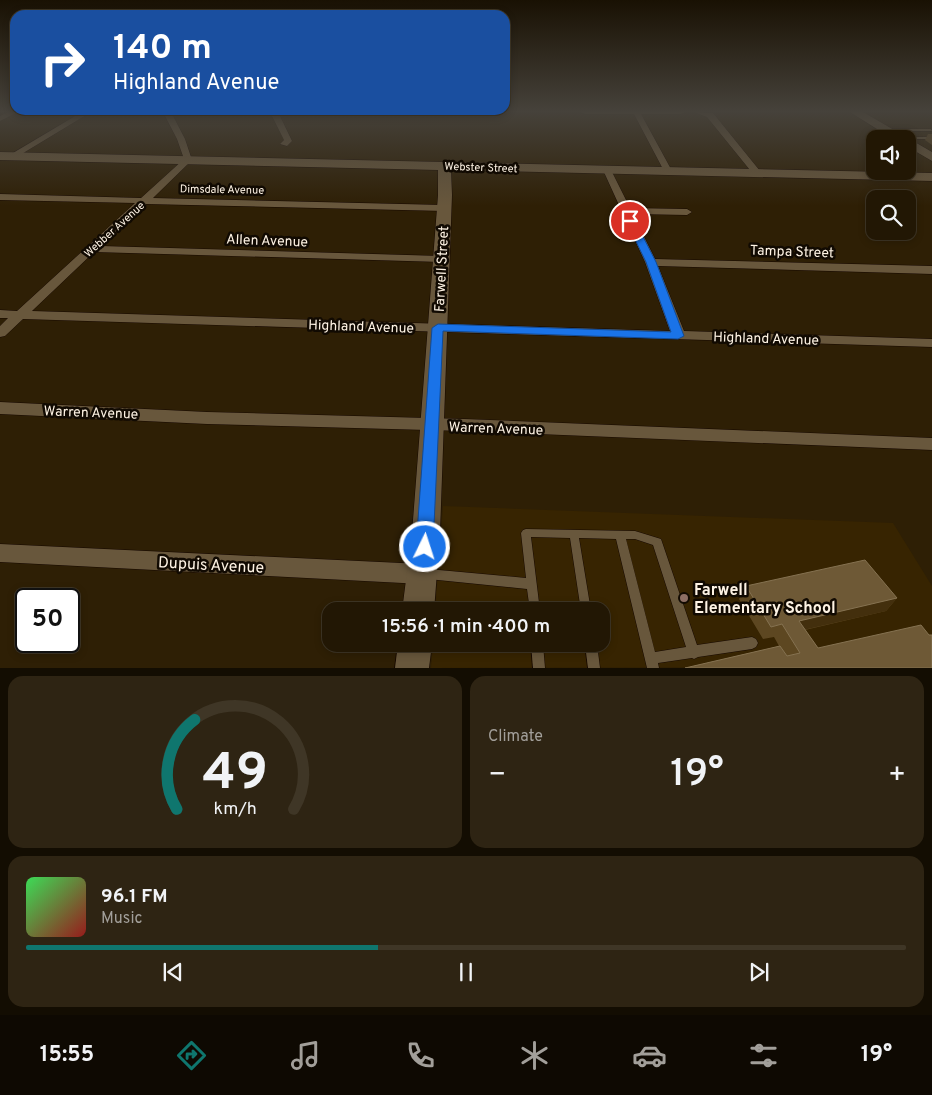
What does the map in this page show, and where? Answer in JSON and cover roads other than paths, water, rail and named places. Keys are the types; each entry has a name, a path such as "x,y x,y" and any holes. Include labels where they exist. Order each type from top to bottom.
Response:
{"main road":[{"path":"916,147 929,154"},
{"name":"Webster Street","path":"6,156 932,177"},
{"name":"Farwell Street","path":"419,602 433,426 444,208 444,166"},
{"path":"412,668 414,652"}],"street":[{"path":"6,156 30,143"},
{"path":"182,143 188,160"},
{"path":"284,143 289,162"},
{"path":"653,143 668,171"},
{"path":"733,143 757,173"},
{"name":"Webber Avenue","path":"0,333 188,160"},
{"path":"607,170 651,262 678,336"},
{"name":"Dimsdale Avenue","path":"0,197 444,208"},
{"path":"626,211 687,212"},
{"name":"Allen Avenue","path":"92,249 441,259"},
{"name":"Tampa Street","path":"651,262 932,270"},
{"name":"Highland Avenue","path":"0,314 932,343"},
{"name":"Warren Avenue","path":"0,408 932,444"},
{"name":"Dupuis Avenue","path":"0,554 422,574"}],"lane":[{"path":"533,602 526,533 635,535 658,542 694,653"},
{"path":"574,535 585,602"},
{"path":"620,535 652,663 694,653 752,643"},
{"path":"422,574 532,584"},
{"path":"538,652 539,668"},
{"path":"592,652 594,668"}],"place":[{"name":"Farwell Elementary School","path":"684,598"}]}
